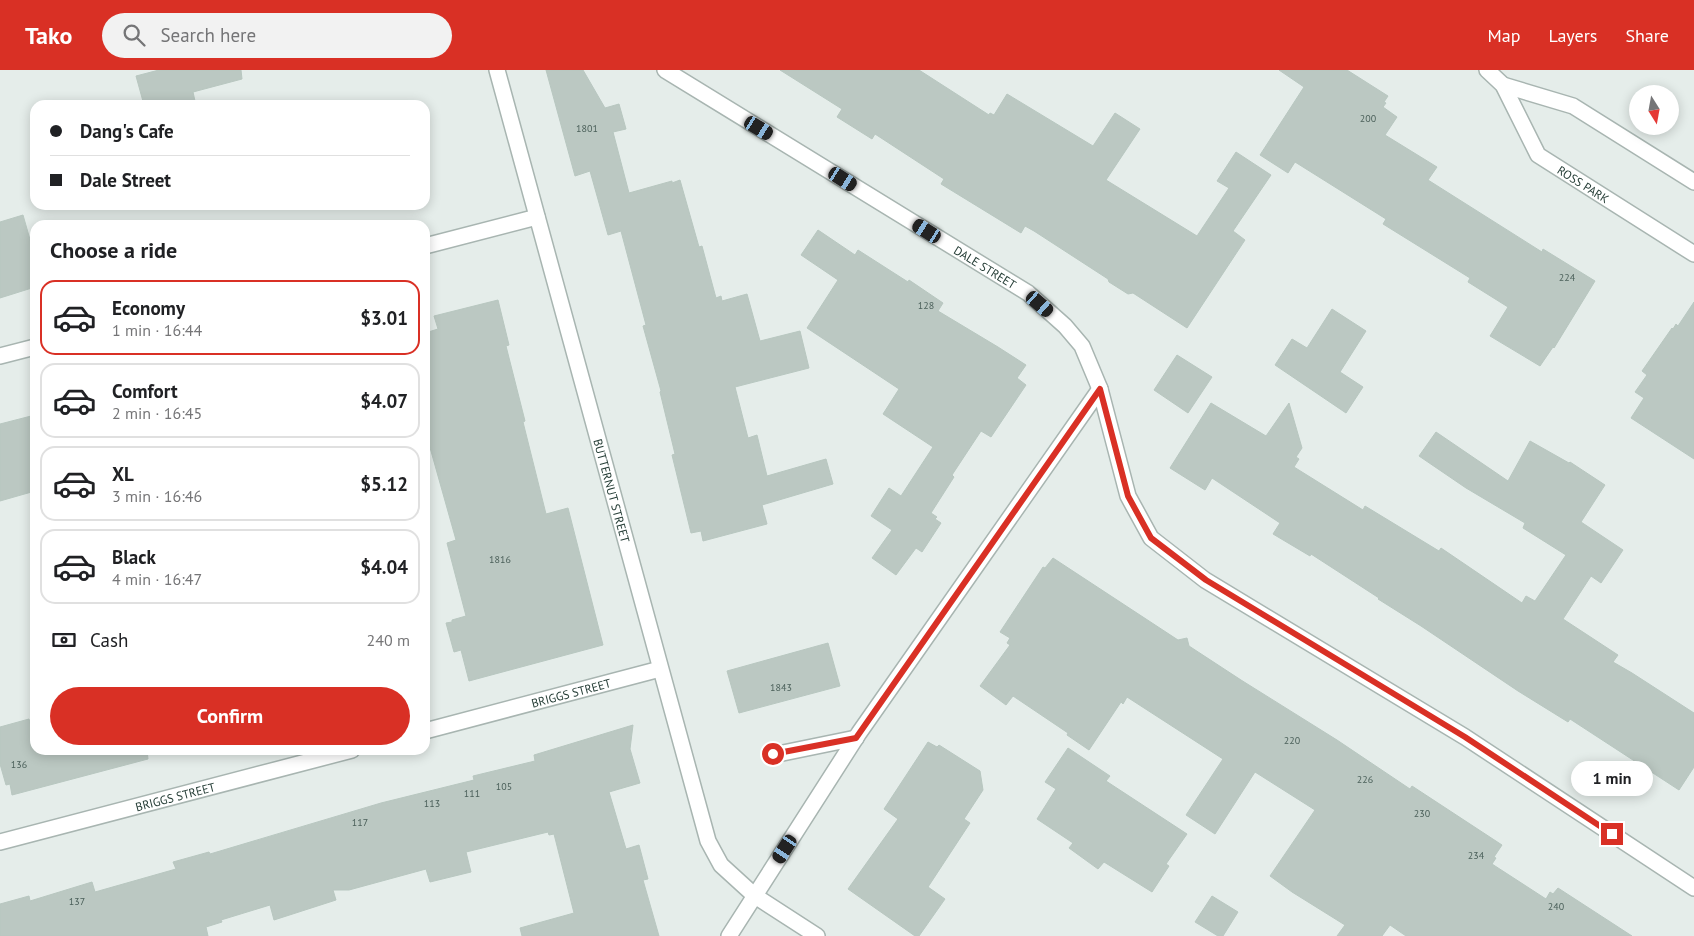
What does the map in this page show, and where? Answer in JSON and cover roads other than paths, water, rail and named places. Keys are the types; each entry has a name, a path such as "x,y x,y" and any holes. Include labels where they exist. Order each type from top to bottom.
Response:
{"street":[{"name":"BUTTERNUT STREET","path":"497,70 708,841 721,865 755,896 816,936"},
{"name":"DALE STREET","path":"665,70 1028,293 1065,326 1082,346 1100,389 1128,496 1151,538 1206,580 1465,737 1694,888"},
{"name":"ROSS PARK","path":"1487,70 1504,85 1538,155 1694,254"},
{"name":"ROSS PARK","path":"1504,85 1573,106 1694,182"},
{"path":"430,245 537,218"},
{"path":"0,356 30,347"},
{"path":"729,936 856,738 1100,389"},
{"name":"BRIGGS STREET","path":"430,730 660,669"},
{"path":"773,754 856,738"},
{"name":"BRIGGS STREET","path":"0,842 333,755"}]}
